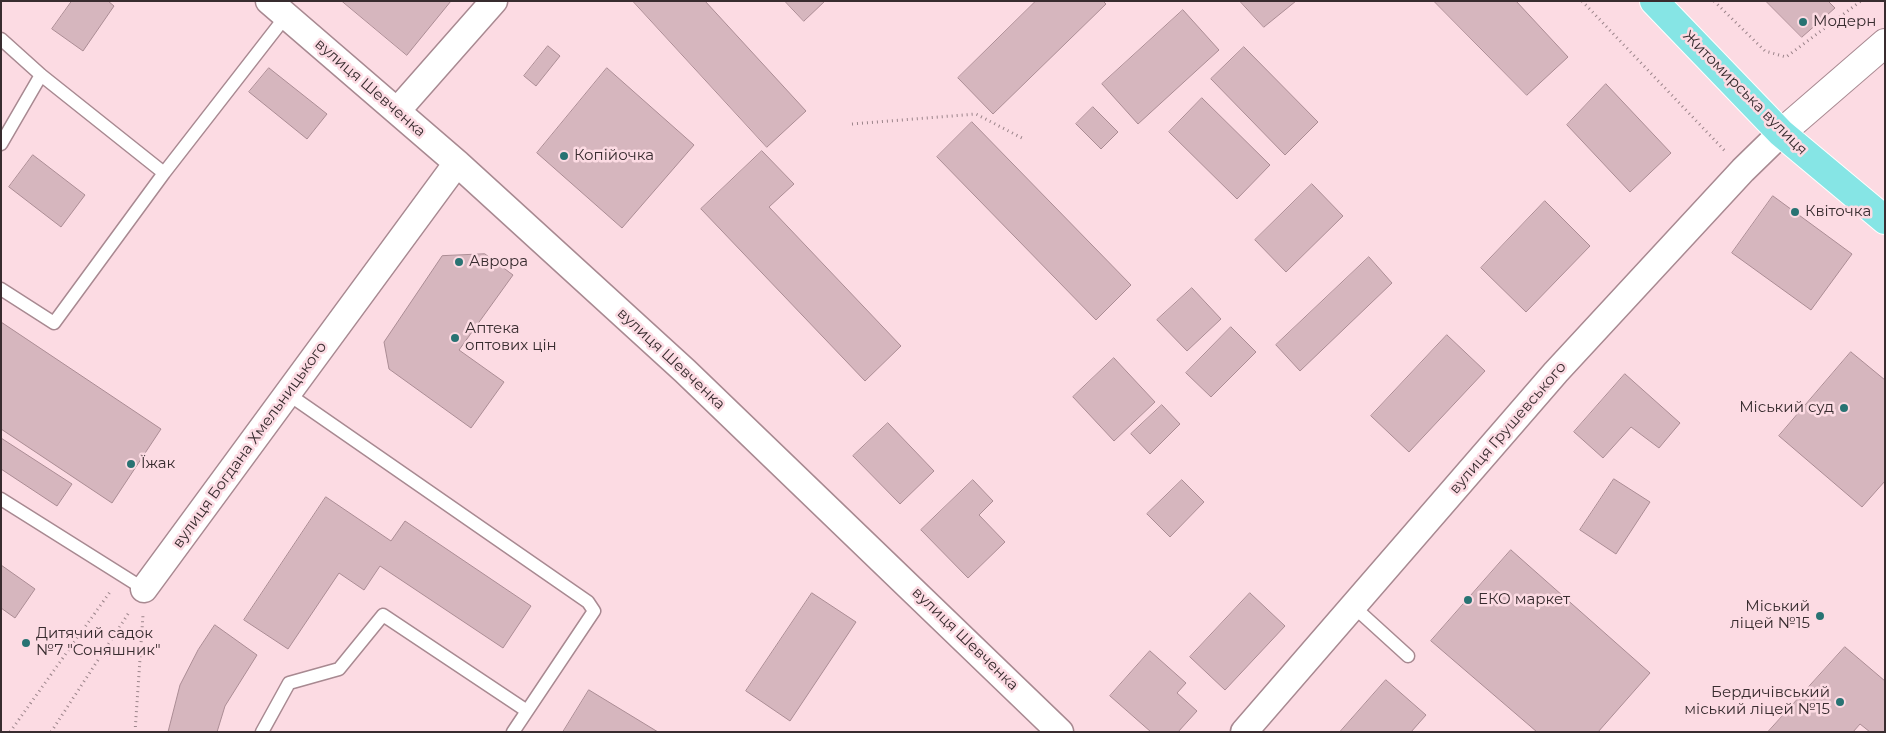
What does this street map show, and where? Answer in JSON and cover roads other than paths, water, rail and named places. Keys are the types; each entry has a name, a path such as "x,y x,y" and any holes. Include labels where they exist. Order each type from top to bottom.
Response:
{"main road":[{"name":"Житомирська вулиця","path":"1654,1 1781,133 1885,220"},
{"path":"1781,133 1885,43"}],"street":[{"path":"397,111 494,1"},
{"name":"вулиця Шевченка","path":"277,8 458,163 685,371 1060,732"},
{"name":"вулиця Грушевського","path":"1244,732 1556,372 1743,170 1781,133"},
{"name":"вулиця Богдана Хмельницького","path":"144,589 458,163"}],"lane":[{"path":"1,289 54,323 164,173 277,8"},
{"path":"1,39 41,75 164,173"},
{"path":"1,144 41,75"},
{"path":"288,394 588,602 594,611 513,732"},
{"path":"1,499 144,589"},
{"path":"1353,606 1408,656"},
{"path":"262,732 289,683 339,668 383,615 527,711"}],"place":[{"name":"Модерн","path":"1803,22"},
{"name":"Копійочка","path":"564,156"},
{"name":"Квіточка","path":"1795,212"},
{"name":"Аврора","path":"459,262"},
{"name":"Аптека оптових цін","path":"455,338"},
{"name":"Міський суд","path":"1844,408"},
{"name":"Їжак","path":"131,464"},
{"name":"ЕКО маркет","path":"1468,600"},
{"name":"Міський ліцей №15","path":"1820,616"},
{"name":"Дитячий садок №7 \"Соняшник\"","path":"26,643"},
{"name":"Бердичівський міський ліцей №15","path":"1840,702"}]}
